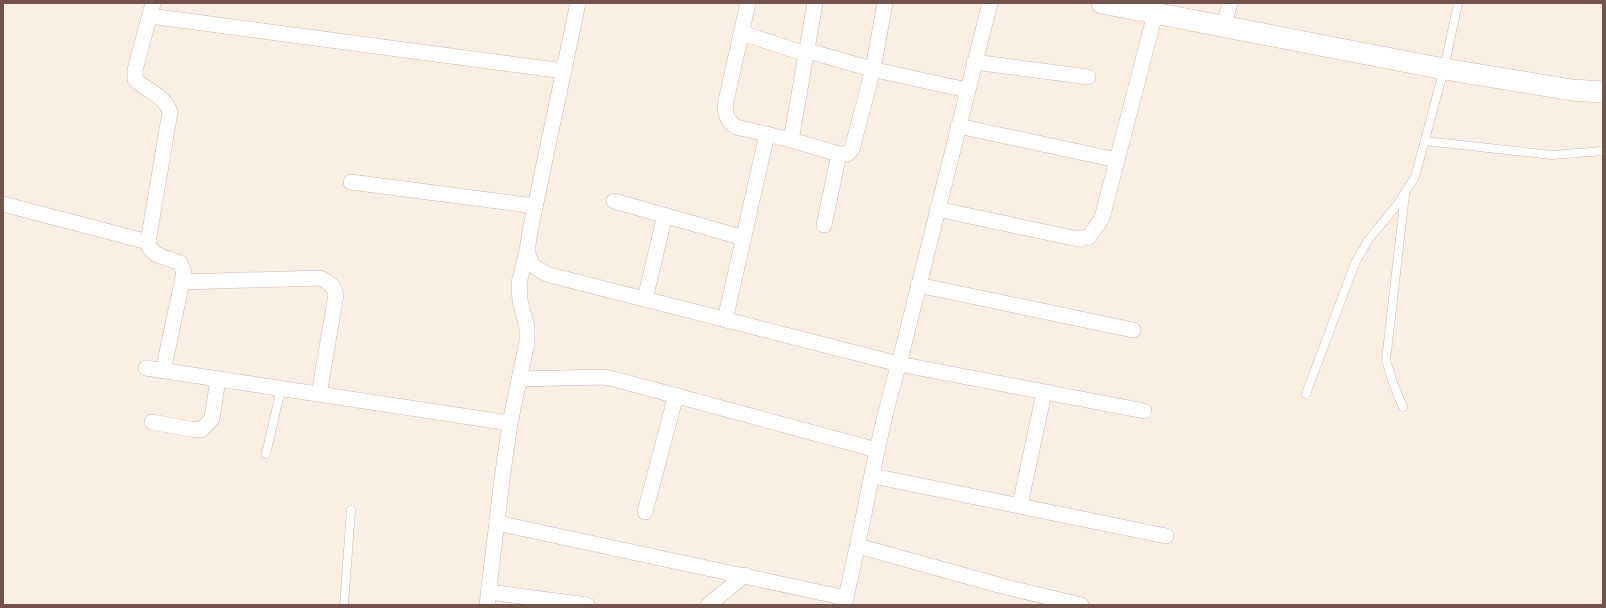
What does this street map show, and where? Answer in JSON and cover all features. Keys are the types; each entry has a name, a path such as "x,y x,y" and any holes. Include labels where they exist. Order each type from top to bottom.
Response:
{"street":[{"path":"578,3 535,206 527,251 519,283 520,301 527,327 527,342 510,423 488,598 587,605"},
{"path":"748,3 726,101 726,116 729,122 736,127 791,140 838,154 847,154 852,149 872,69 885,3"},
{"path":"791,140 815,3"},
{"path":"497,523 745,576 845,602 887,405 899,364 990,3"},
{"path":"1102,3 1223,28 1444,69 1572,90 1603,92"},
{"path":"1223,28 1230,3"},
{"path":"162,371 184,274 180,263 154,254 150,250 148,242 170,112 168,103 162,97 140,86 135,79 135,70 152,9 564,71"},
{"path":"937,209 1078,239 1089,237 1102,218 1155,14"},
{"path":"741,35 806,54 812,52 872,69 967,90"},
{"path":"974,62 1088,77"},
{"path":"958,126 1117,160"},
{"path":"725,320 767,134"},
{"path":"824,225 838,154"},
{"path":"351,182 535,206"},
{"path":"614,201 744,238"},
{"path":"3,204 148,242"},
{"path":"645,299 665,215"},
{"path":"527,251 532,266 546,274 899,364 1144,411"},
{"path":"182,282 320,278 328,282 334,288 336,295 319,394"},
{"path":"918,285 1133,330"},
{"path":"146,368 510,423"},
{"path":"520,379 604,377 676,395 877,450"},
{"path":"152,422 201,430 212,419 218,379"},
{"path":"1020,506 1044,393"},
{"path":"645,512 676,395"},
{"path":"873,476 1166,536"},
{"path":"858,546 1006,587 1081,605"},
{"path":"708,605 745,576"}],"lane":[{"path":"1306,394 1355,263 1369,239 1406,192 1415,177 1444,69 1458,3"},
{"path":"1425,141 1552,155 1603,151"},
{"path":"1403,407 1393,383 1386,360 1406,192"},
{"path":"266,454 281,389"},
{"path":"344,605 352,510"}]}
